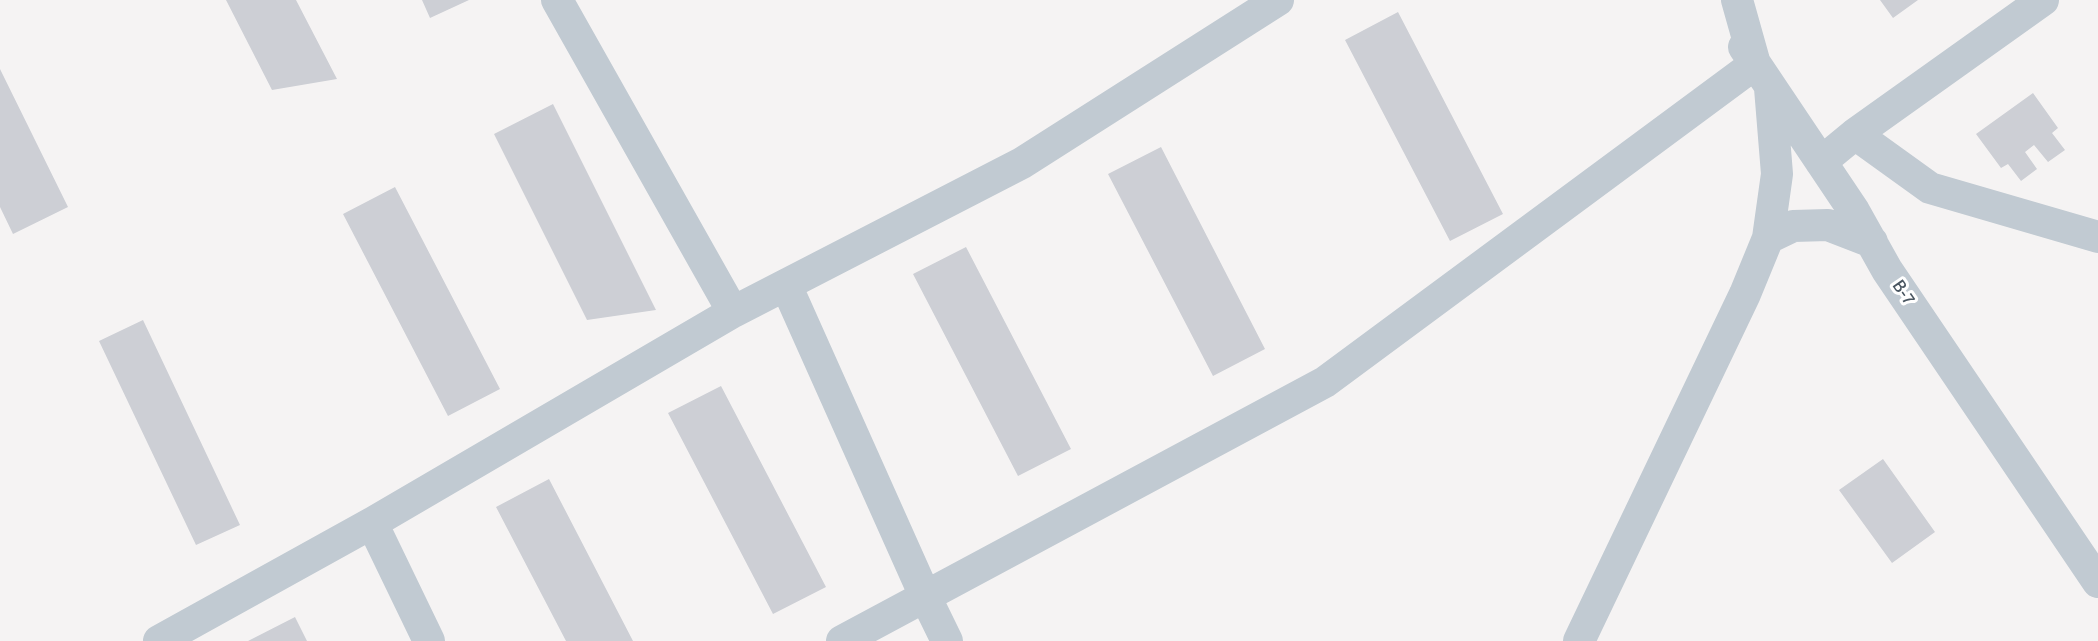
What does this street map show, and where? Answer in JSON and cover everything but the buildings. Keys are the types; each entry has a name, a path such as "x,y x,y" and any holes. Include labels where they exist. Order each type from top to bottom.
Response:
{"street":[{"path":"557,0 733,312"},
{"path":"159,641 372,523 733,312 1022,163 1278,0"},
{"name":"B-7","path":"1715,0 1762,75 1854,211 1887,270 2098,582"},
{"path":"1579,641 1745,294 1768,238 1777,174 1762,75 1737,0"},
{"path":"1821,162 1855,134 2043,0"},
{"path":"842,641 1325,382 1762,75"},
{"path":"1855,134 1930,188 2098,237"},
{"path":"1768,238 1792,226 1828,225 1872,242"},
{"path":"786,285 925,597 947,641"},
{"path":"372,523 429,641"}]}
